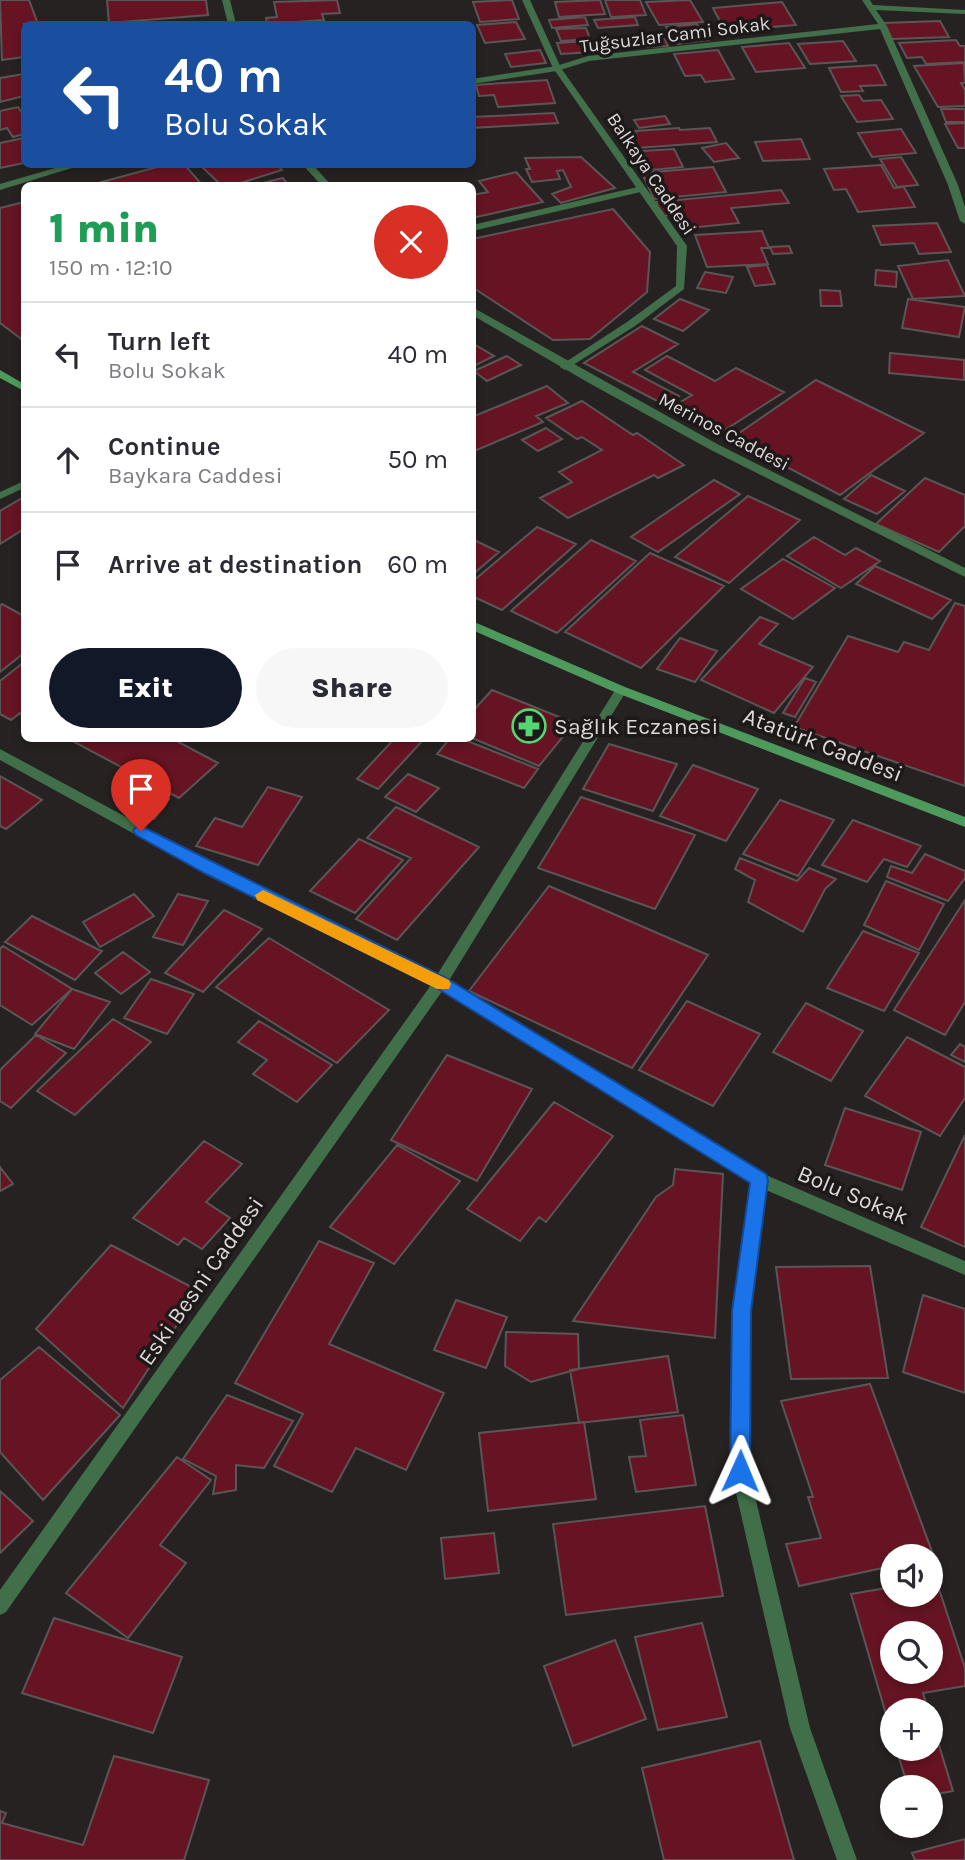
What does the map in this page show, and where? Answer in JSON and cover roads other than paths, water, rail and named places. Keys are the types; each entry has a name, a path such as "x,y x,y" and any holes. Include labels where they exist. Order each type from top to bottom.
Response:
{"main road":[{"path":"0,373 21,386"},
{"name":"Atatürk Caddesi","path":"476,627 621,690 965,822"}],"street":[{"path":"226,0 231,21"},
{"name":"Balkaya Caddesi","path":"526,0 557,68 682,246 681,287 565,367"},
{"path":"868,3 965,12"},
{"path":"868,3 883,26 953,185 965,221"},
{"name":"Tuğsuzlar Cami Sokak","path":"476,81 557,68 588,59 883,26"},
{"path":"0,187 66,168"},
{"path":"310,168 324,182"},
{"path":"476,227 642,189"},
{"name":"Merinos Caddesi","path":"476,312 565,367 823,505 965,573"},
{"path":"0,496 21,486"},
{"name":"Eski Besni Caddesi","path":"0,1606 440,983 621,690"},
{"name":"Bolu Sokak","path":"0,754 212,870 440,983 760,1180 965,1268"},
{"path":"760,1180 742,1311 740,1471 800,1728 847,1860"}],"place":[{"name":"Sağlık Eczanesi","path":"529,726"}]}
